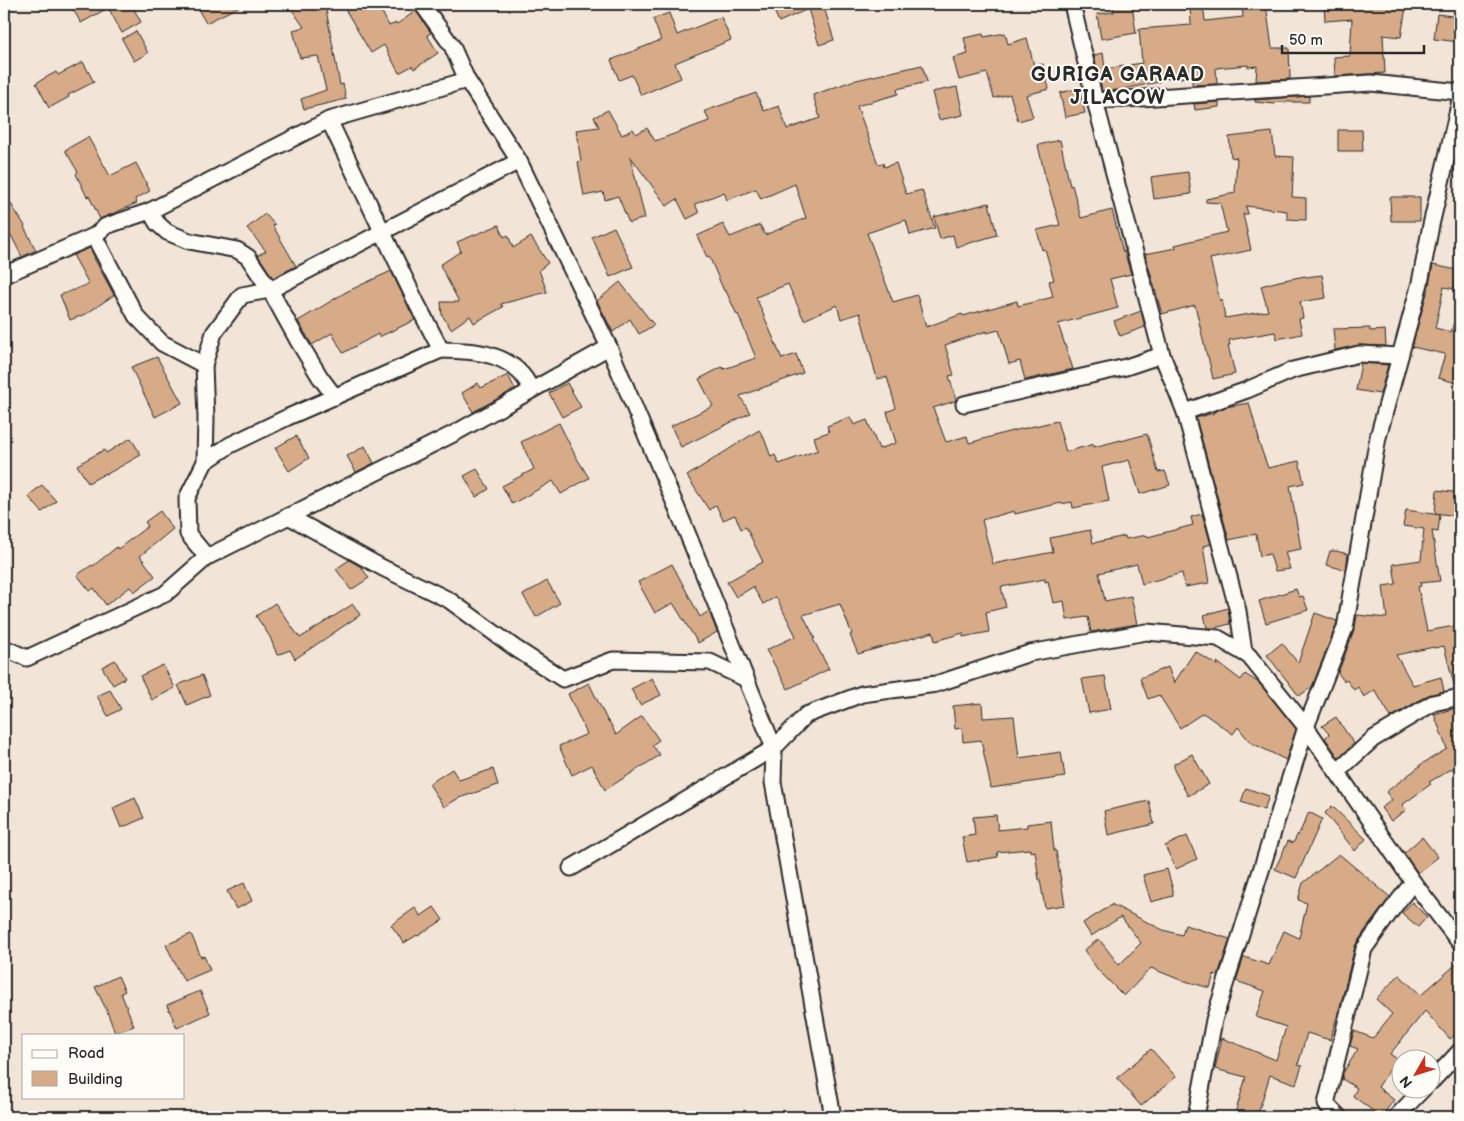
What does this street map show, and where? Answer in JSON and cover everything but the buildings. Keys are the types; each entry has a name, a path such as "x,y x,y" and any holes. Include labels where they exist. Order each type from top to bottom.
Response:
{"street":[{"path":"422,4 452,46 467,80 519,161 609,347 686,530 774,748 773,782 833,1117"},
{"path":"1072,4 1095,101 1162,356 1185,412 1238,611 1244,652 1306,727 1413,882 1460,943"},
{"path":"4,275 94,236 106,226 150,212 329,120 467,80"},
{"path":"1095,101 1370,83 1460,92"},
{"path":"1196,1117 1214,1020 1306,727 1345,628 1378,437 1420,283 1431,225 1460,102"},
{"path":"329,120 441,350"},
{"path":"208,558 188,534 187,498 205,462 204,365 214,333 242,295 270,290 519,161"},
{"path":"150,212 157,223 167,232 189,241 237,250 248,256 270,290 315,369 335,397"},
{"path":"94,236 136,316 162,343 204,365"},
{"path":"4,648 27,658 165,594 208,558 455,433 609,347"},
{"path":"205,462 230,445 441,350 490,354 508,363 526,379 531,390"},
{"path":"1185,412 1248,390 1292,370 1359,354 1400,356"},
{"path":"964,404 1126,367 1162,356"},
{"path":"288,516 383,568 449,600 515,648 563,679 612,660 710,662 746,679"},
{"path":"571,868 774,748 806,715 862,694 936,684 1030,653 1146,632 1218,638 1249,656"},
{"path":"1337,772 1373,739 1433,703 1460,697"},
{"path":"1339,1117 1326,1104 1364,949 1413,882"},
{"path":"1442,1070 1460,1051"},
{"path":"1396,1117 1414,1098"}],"district":[{"name":"GURIGA GARAAD JILACOW","path":"1118,86"}]}
